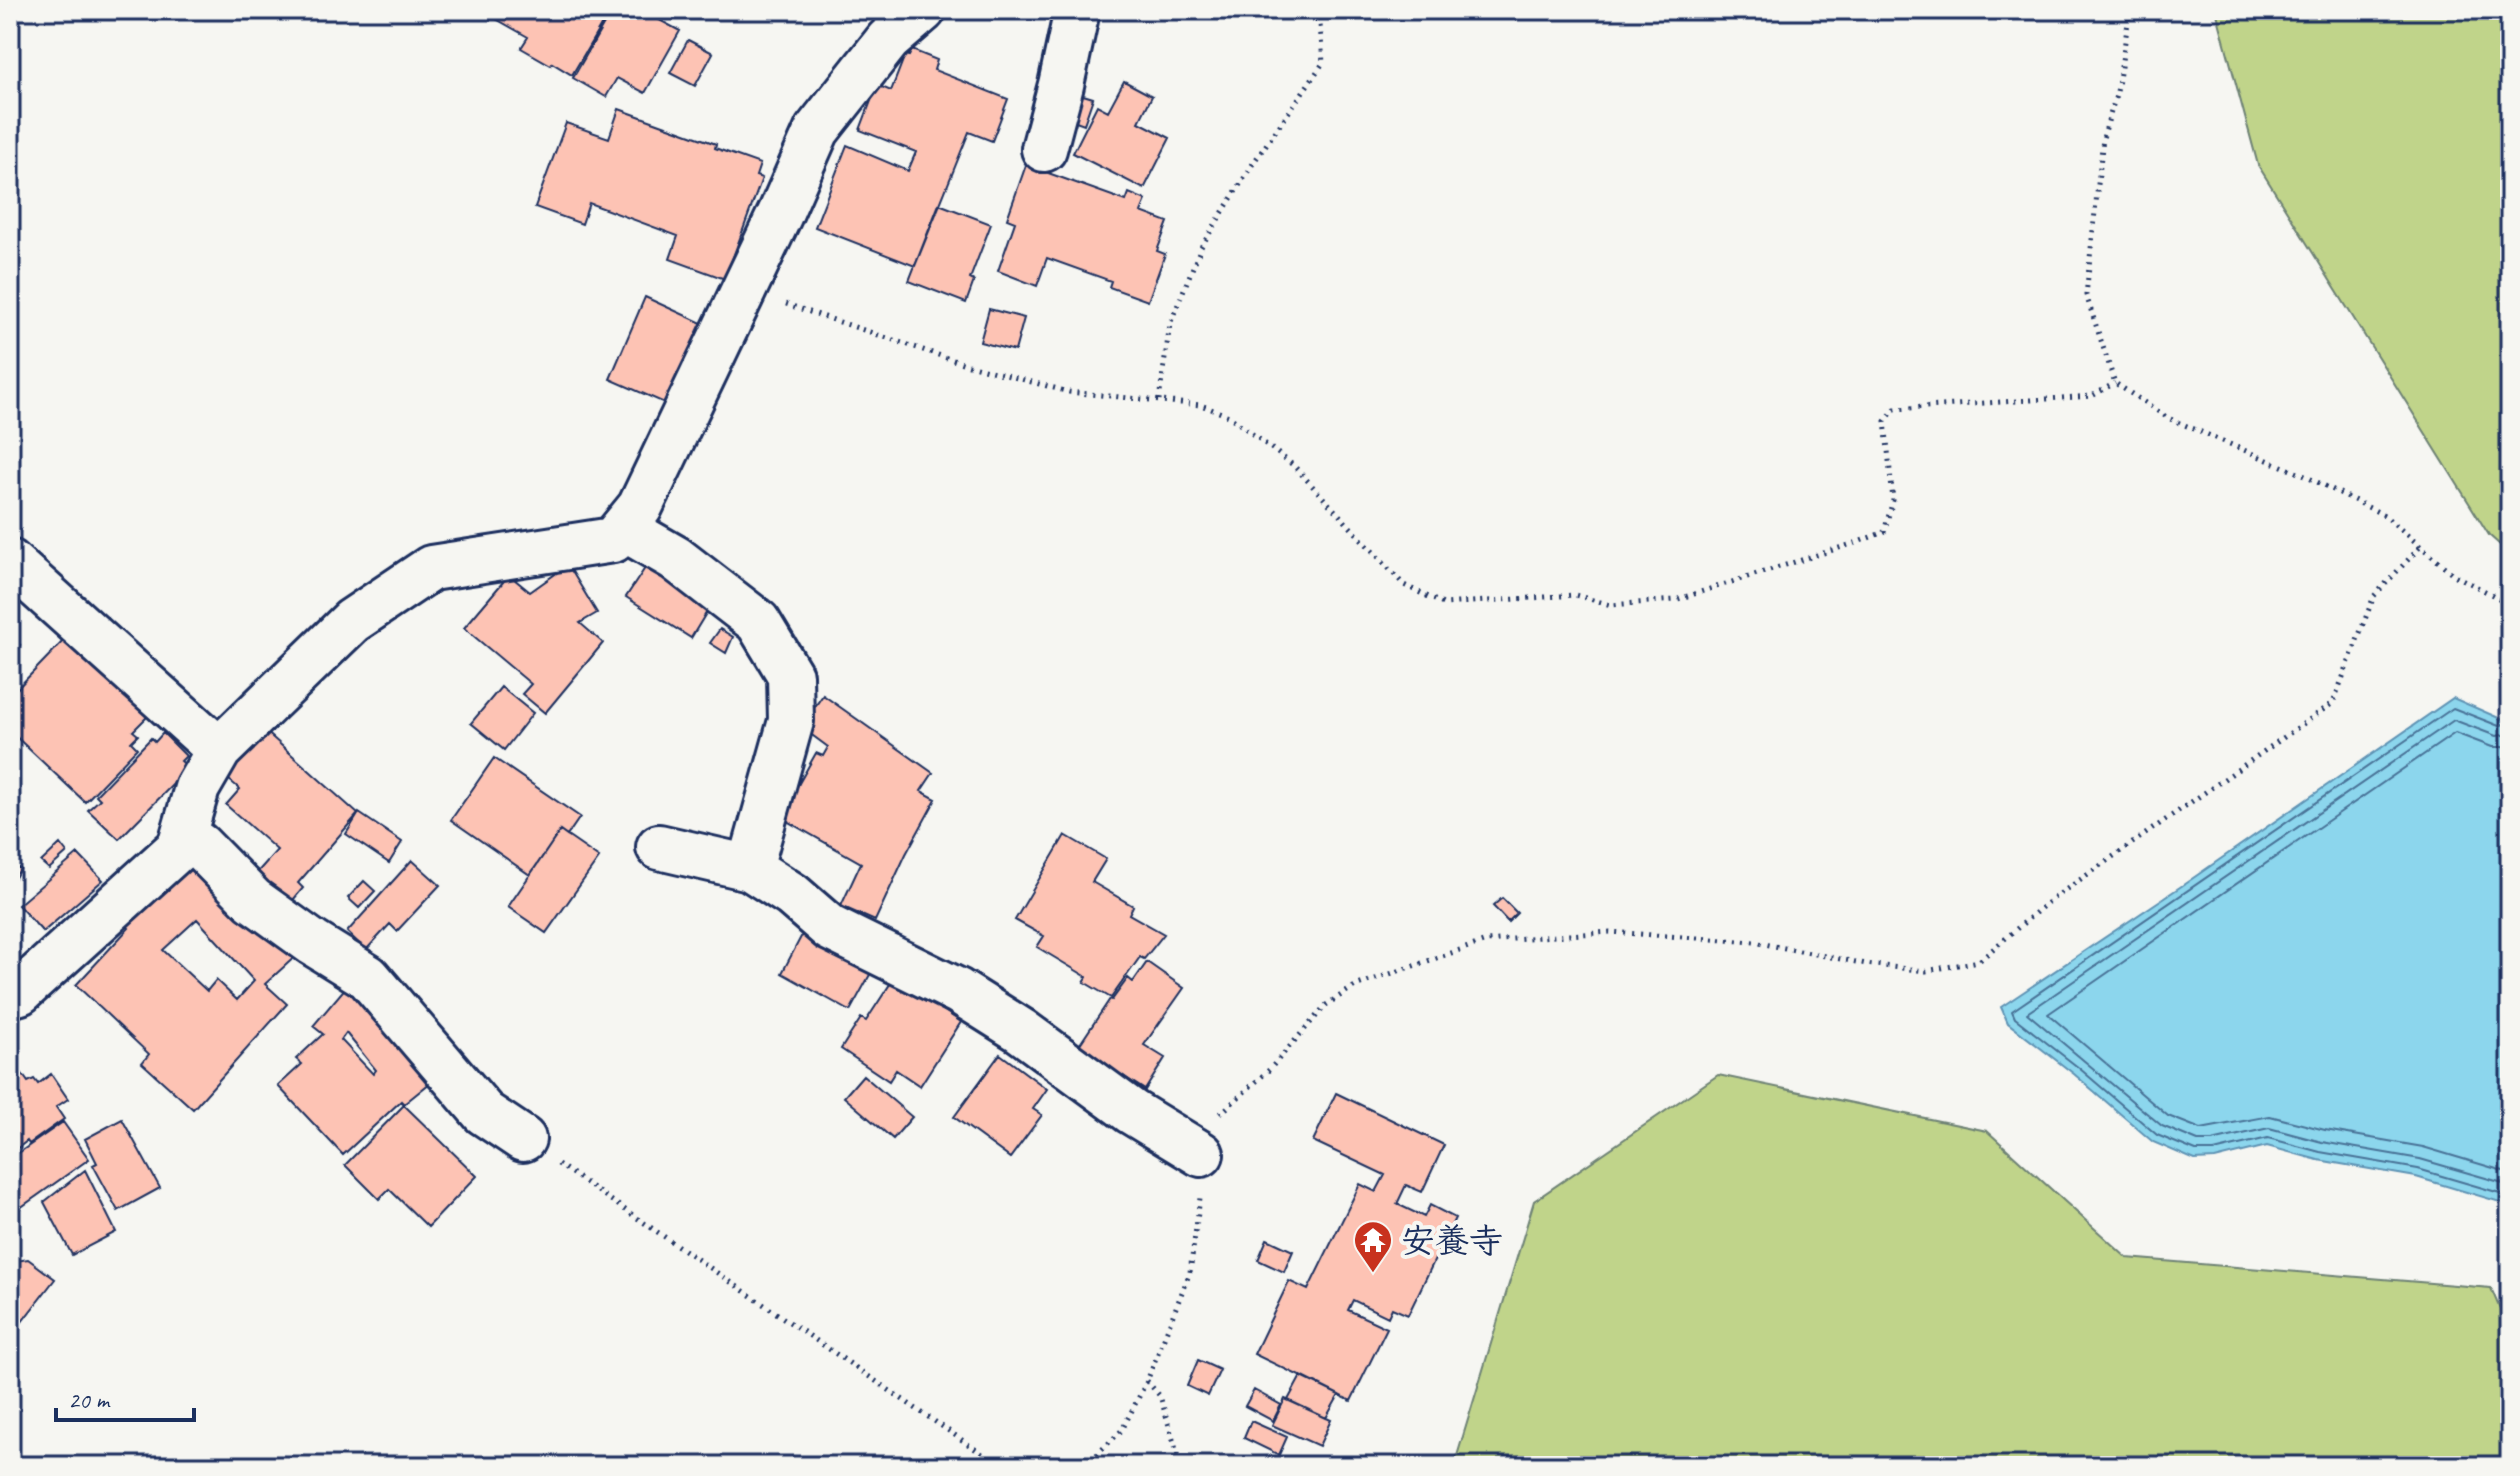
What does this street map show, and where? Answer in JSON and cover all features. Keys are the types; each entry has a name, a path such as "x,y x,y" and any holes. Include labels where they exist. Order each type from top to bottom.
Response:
{"street":[{"path":"1044,149 1077,10"},
{"path":"10,995 20,992 180,847 197,788 219,750 352,621 431,568 613,540 640,507 817,130 913,13"},
{"path":"623,528 675,558 758,622 790,675 791,721 750,868"},
{"path":"10,562 219,750"},
{"path":"182,840 199,845 253,900 368,977 484,1113 523,1139"},
{"path":"659,847 750,868 792,895 830,928 958,991 1020,1030 1132,1112 1201,1154"}],"path":[{"path":"1159,400 1170,324 1201,247 1254,162 1323,63 1320,24 1306,10"},
{"path":"2130,10 2117,92 2103,138 2086,295 2115,383 2168,418 2303,475 2384,515 2454,575 2510,604"},
{"path":"742,292 808,310 965,364 1069,392 1201,405 1229,416 1293,465 1404,585 1443,604 1575,595 1611,605 1675,600 1884,532 1893,500 1885,421 1895,409 2092,396 2115,383"},
{"path":"1085,1466 1122,1430 1147,1381 1190,1272 1200,1211 1201,1154 1209,1124 1270,1069 1326,1005 1355,986 1486,941 1610,932 1754,942 1866,964 1926,971 1979,961 2048,902 2333,703 2374,596 2421,546"},
{"path":"523,1139 1000,1466"},
{"path":"1147,1381 1160,1396 1181,1466"}],"green space":[{"path":"2216,10 2510,10 2510,554 2489,535 2258,165"},
{"path":"1718,1075 1987,1131 2127,1258 2491,1288 2510,1333 2510,1466 1454,1466 1534,1201"}],"water":[{"path":"2453,698 2501,719 2510,708 2510,1205 2416,1177 2318,1160 2267,1146 2215,1159 2195,1160 2153,1142 2074,1074 2008,1023 2001,1007"}],"building":[{"path":"610,10 572,75 521,48 528,37 482,11"},
{"path":"612,10 641,10 680,31 645,93 617,78 606,97 573,78"},
{"path":"688,40 713,53 695,86 670,73"},
{"path":"912,50 937,60 934,70 1008,99 992,141 969,132 915,266 815,227 847,145 908,171 916,152 860,130 877,85 891,91 905,55 909,56"},
{"path":"1124,81 1152,96 1139,122 1170,138 1144,189 1073,153 1097,105 1108,111"},
{"path":"1070,91 1093,98 1084,124 1062,116"},
{"path":"619,109 716,144 715,148 760,164 756,176 762,178 725,279 670,259 678,236 589,203 582,224 535,207 566,123 609,138"},
{"path":"1026,165 1126,201 1129,193 1146,200 1141,212 1168,222 1157,251 1165,254 1148,301 1109,287 1111,281 1047,258 1037,286 998,271 1015,222 1007,219"},
{"path":"939,204 991,224 970,279 974,281 966,303 909,281"},
{"path":"645,297 704,324 669,405 610,379"},
{"path":"989,309 1024,318 1015,351 980,342"},
{"path":"568,565 597,613 580,623 603,643 545,713 522,694 531,684 464,628 509,575 530,592"},
{"path":"647,565 711,605 691,638 626,597"},
{"path":"720,629 733,637 726,653 710,643"},
{"path":"10,637 20,645 10,658"},
{"path":"67,637 149,715 133,731 138,735 131,742 137,748 85,802 10,731 10,696"},
{"path":"501,687 533,713 504,750 471,723"},
{"path":"823,695 933,773 921,791 936,799 875,921 841,906 861,863 780,817 816,753 823,756 828,747 801,727"},
{"path":"263,729 358,814 298,883 303,888 289,905 255,875 277,850 226,805 240,789 223,775"},
{"path":"163,733 186,756 181,761 189,768 119,839 88,810 100,799 96,795 151,738 155,742"},
{"path":"494,758 580,817 567,836 560,831 530,875 451,820"},
{"path":"359,813 402,842 389,863 346,834"},
{"path":"560,831 599,858 546,933 508,907"},
{"path":"1065,835 1106,859 1092,882 1133,906 1129,914 1164,934 1144,959 1140,957 1111,998 1084,982 1087,977 1037,947 1044,936 1015,920"},
{"path":"60,844 67,853 49,869 41,862"},
{"path":"194,851 297,955 265,984 287,1004 193,1109 142,1063 149,1054 76,985 129,928 121,919","holes":["197,919 254,981 237,1000 216,980 207,991 163,950"]},
{"path":"78,854 103,880 43,932 18,905"},
{"path":"412,860 440,885 397,931 390,924 366,950 347,932"},
{"path":"10,863 20,869 10,886"},
{"path":"364,881 375,891 359,908 348,898"},
{"path":"1502,898 1517,913 1508,922 1493,906"},
{"path":"803,933 872,971 850,1011 782,973"},
{"path":"1147,962 1184,988 1144,1045 1165,1058 1145,1090 1078,1047 1110,999 1128,978 1133,982"},
{"path":"894,978 961,1022 920,1086 896,1070 889,1081 841,1049 861,1018 866,1021"},
{"path":"352,980 436,1078 404,1104 401,1101 343,1155 278,1086 302,1064 296,1059 323,1034 313,1026","holes":["346,1033 376,1070 373,1074 341,1040"]},
{"path":"1000,1054 1047,1089 1033,1109 1042,1115 1010,1158 954,1117"},
{"path":"10,1057 28,1082 34,1079 38,1084 51,1074 68,1099 56,1107 64,1119 10,1154"},
{"path":"863,1075 912,1117 893,1139 844,1097"},
{"path":"1336,1093 1444,1145 1422,1192 1406,1185 1397,1204 1424,1217 1430,1205 1455,1218 1408,1315 1392,1308 1388,1317 1353,1300 1348,1310 1387,1328 1351,1401 1254,1354 1289,1281 1308,1290 1360,1184 1376,1192 1385,1175 1313,1141"},
{"path":"404,1105 477,1176 428,1227 389,1189 379,1199 345,1165"},
{"path":"122,1119 160,1188 118,1211 93,1165 97,1163 85,1139"},
{"path":"63,1122 89,1159 10,1215 10,1159"},
{"path":"85,1170 116,1232 72,1255 44,1202"},
{"path":"1267,1239 1293,1251 1284,1272 1258,1260"},
{"path":"28,1259 55,1279 14,1332 10,1329 10,1262"},
{"path":"1198,1360 1220,1370 1208,1396 1187,1386"},
{"path":"1301,1376 1339,1395 1326,1418 1288,1400"},
{"path":"1254,1390 1281,1405 1273,1421 1245,1406"},
{"path":"1285,1399 1331,1420 1319,1446 1272,1425"},
{"path":"1251,1421 1287,1437 1279,1455 1244,1438"}],"place":[{"name":"安養寺","path":"1373,1274"}]}
